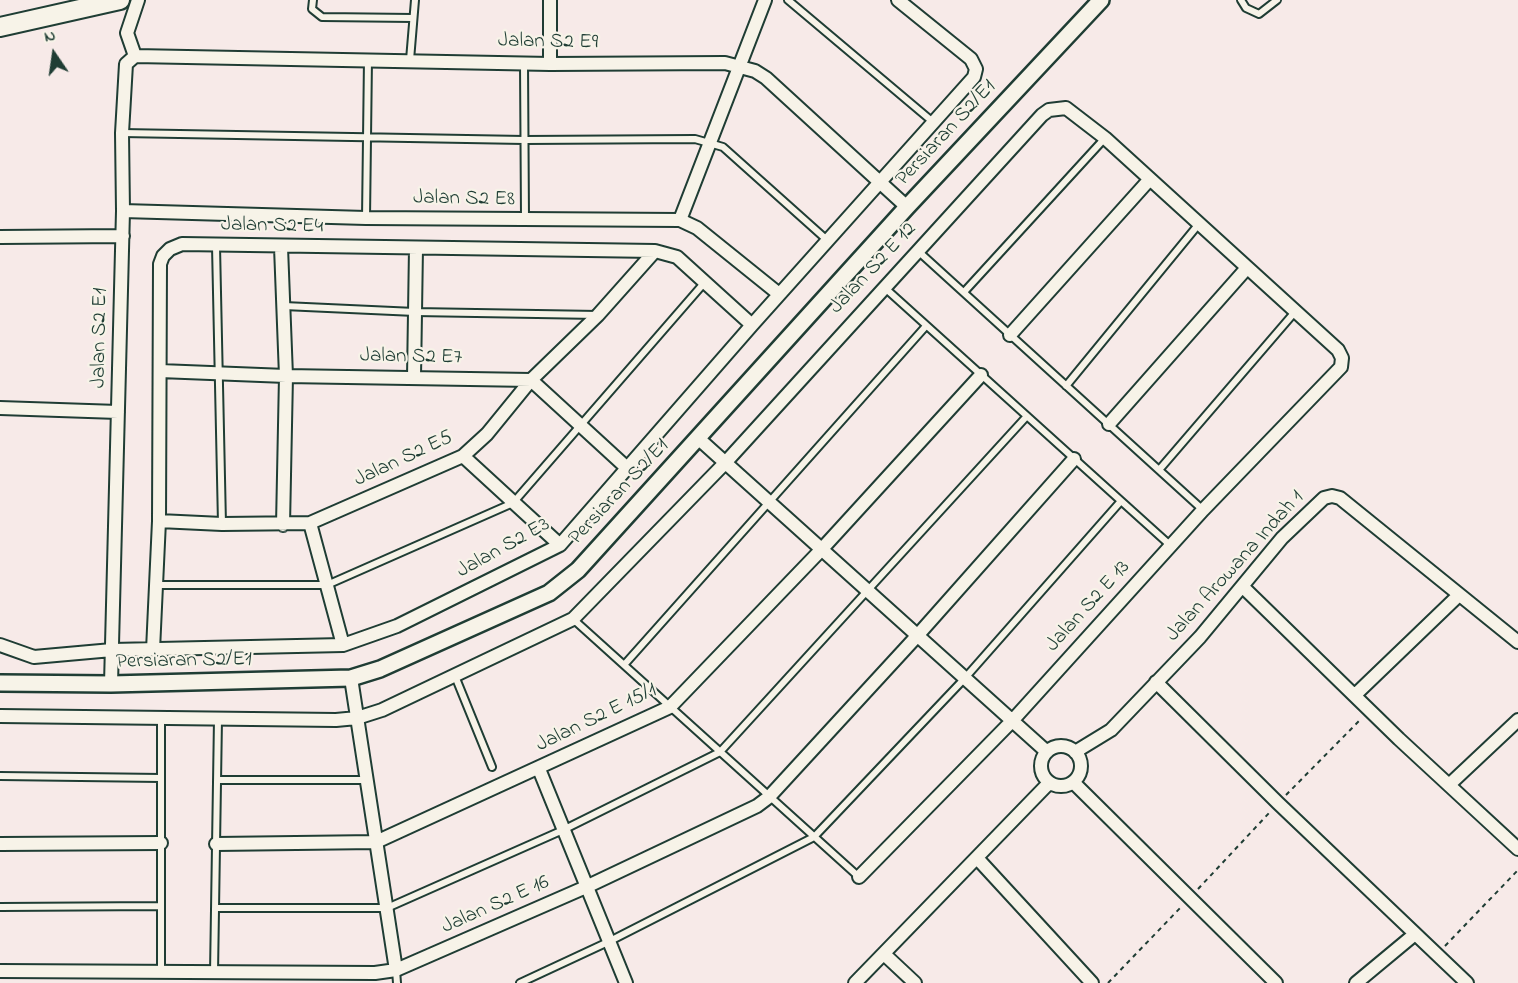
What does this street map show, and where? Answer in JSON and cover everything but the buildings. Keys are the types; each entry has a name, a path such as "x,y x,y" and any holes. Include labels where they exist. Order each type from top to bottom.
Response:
{"main road":[{"path":"0,27 120,0"}],"street":[{"path":"135,56 128,33 138,0"},
{"path":"550,0 550,64"},
{"path":"765,0 680,220 697,228 779,294"},
{"name":"Jalan S2 E3","path":"0,645 34,657 112,650 344,645 397,626 560,545 779,294 974,77 976,69 971,59 898,0"},
{"name":"Persiaran S2/E1","path":"0,684 111,684 351,678 380,669 549,593 578,570 907,207 1101,0"},
{"name":"Jalan S2 E9","path":"135,56 550,64 725,63 740,66 766,78 907,207"},
{"name":"Jalan S2 E1","path":"111,684 123,236 123,133 126,64 135,56"},
{"name":"Jalan S2 E 12","path":"573,619 724,463 1042,115 1057,108 1066,108 1105,138"},
{"path":"1105,138 1294,314"},
{"path":"1011,335 1150,179"},
{"name":"Jalan S2 E8","path":"123,211 366,218 680,220"},
{"path":"0,237 123,236"},
{"name":"Jalan S2 E4","path":"153,650 159,521 160,264 163,256 170,249 182,244 655,251 677,257 752,325"},
{"path":"281,247 286,376 283,525"},
{"path":"414,377 416,248"},
{"name":"Jalan S2 E5","path":"159,521 283,525 310,523 463,456 487,434 531,380 598,315 655,251"},
{"path":"1109,424 1246,269"},
{"name":"Jalan S2 E 13","path":"859,877 1012,721 1203,510 1341,368 1342,358 1338,350 1294,314"},
{"name":"Jalan S2 E7","path":"160,371 286,376 531,380"},
{"name":"Jalan S2 E 15/1","path":"376,842 670,707 821,549 981,375"},
{"path":"531,380 627,468"},
{"path":"0,408 118,412"},
{"path":"699,439 1047,752"},
{"path":"463,456 560,545"},
{"name":"Jalan S2 E 16","path":"0,971 161,971 190,977 214,973 375,973 396,970 586,887 757,806 769,796 917,636 1074,459"},
{"name":"Jalan Arowana Indah 1","path":"1075,752 1112,730 1243,587 1282,538 1324,498 1332,496 1340,498 1518,642"},
{"path":"310,523 344,645"},
{"path":"1243,587 1518,849"},
{"path":"1356,694 1459,595"},
{"path":"0,716 336,720 357,718 382,710 573,619"},
{"path":"351,678 396,970"},
{"path":"1156,682 1278,803 1467,983"},
{"path":"1450,784 1518,720"},
{"path":"1063,746 1075,752 1081,764 1080,771 1073,782 1061,786 1049,783 1041,772 1047,752 1063,746"},
{"path":"538,769 626,983"},
{"path":"1073,782 1276,983"},
{"path":"855,983 1049,783"},
{"path":"216,844 376,842"},
{"path":"0,844 161,843"},
{"path":"977,858 1092,983"},
{"path":"1356,983 1415,934"},
{"path":"884,954 915,983"}],"lane":[{"path":"314,0 312,9 322,17 413,18"},
{"path":"410,60 414,0"},
{"path":"788,0 933,122"},
{"path":"1241,0 1246,8 1259,14 1277,0"},
{"path":"366,218 368,59"},
{"path":"524,63 525,220"},
{"path":"123,133 524,140 684,138 710,142 723,147 827,240"},
{"path":"964,292 1105,138"},
{"path":"1066,386 1198,225"},
{"path":"216,246 222,524"},
{"path":"918,251 1203,510"},
{"path":"156,585 327,585 513,503 705,282"},
{"path":"884,287 1171,546"},
{"path":"284,306 415,312 598,315"},
{"path":"1159,470 1294,314"},
{"path":"624,665 770,504 926,326"},
{"path":"215,908 387,908 563,830 720,752 869,592 1027,416"},
{"path":"520,983 608,942 814,837 965,678 1120,501"},
{"path":"573,619 859,877"},
{"path":"455,676 492,767"},
{"path":"161,717 161,971"},
{"path":"214,973 218,718"},
{"path":"0,776 161,778"},
{"path":"217,780 367,780"},
{"path":"0,907 161,906"},
{"path":"396,970 397,983"}],"path":[{"path":"1108,983 1278,803 1371,710"},
{"path":"1437,954 1518,870"}]}
